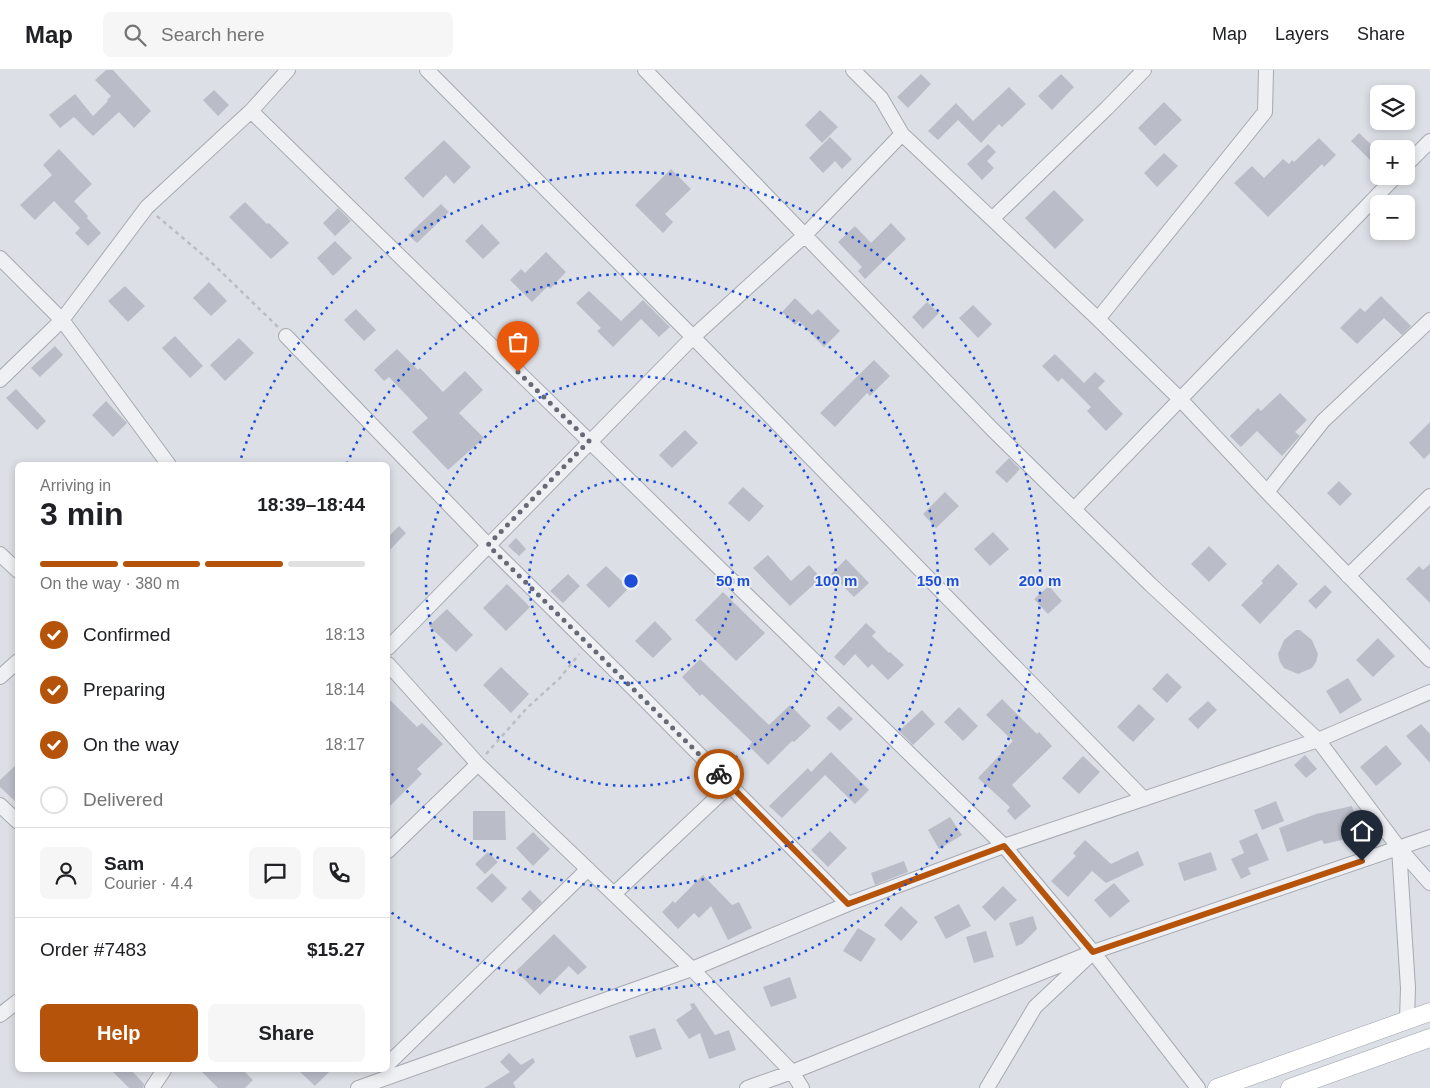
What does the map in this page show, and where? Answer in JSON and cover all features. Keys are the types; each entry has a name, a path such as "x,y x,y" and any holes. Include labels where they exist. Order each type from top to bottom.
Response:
{"main road":[{"path":"1217,1088 1430,1012"},
{"path":"1290,1088 1323,1082 1430,1038"}],"street":[{"path":"427,70 693,337 1144,799"},
{"path":"645,70 992,429 1151,585 1318,740 1399,848 1430,883"},
{"path":"853,70 881,98 902,134 993,218 1180,399 1267,492 1430,660"},
{"path":"993,218 1144,70"},
{"path":"1098,319 1265,112 1266,70"},
{"path":"0,380 62,320 148,207 251,111 285,71"},
{"path":"251,111 1004,846 1093,952 1198,1088"},
{"path":"390,646 693,337 805,235 902,134"},
{"path":"1415,156 1430,141"},
{"path":"1074,509 1387,185"},
{"path":"0,258 62,320 167,462"},
{"path":"1267,492 1323,421 1430,320"},
{"path":"286,336 488,545 848,904"},
{"path":"1348,576 1430,496"},
{"path":"0,554 15,568"},
{"path":"0,678 15,664"},
{"path":"390,666 478,764 692,969 792,1072 802,1088"},
{"path":"363,1086 692,969 848,904 1004,846 1318,740 1430,692"},
{"path":"390,849 478,764"},
{"path":"614,894 730,785"},
{"path":"0,805 15,819"},
{"path":"747,1088 792,1072 1093,952 1430,837"},
{"path":"1399,848 1408,988 1407,1020"},
{"path":"390,1062 588,869"},
{"path":"988,1088 1035,1007 1093,952"},
{"path":"0,1015 15,1003"},
{"path":"152,1088 163,1072"},
{"path":"363,1086 380,1072"}],"path":[{"path":"148,207 210,261 286,336"},
{"path":"478,764 527,708 560,678 588,644"}],"building":[{"path":"106,70 113,70 151,111 134,128 119,112 93,136 74,117 60,128 49,115 75,94 93,116 108,101 111,96 95,80"},
{"path":"921,74 931,84 908,108 897,97"},
{"path":"1061,74 1074,87 1052,110 1038,96"},
{"path":"1009,87 1026,104 1002,127 999,124 981,143 958,120 938,140 928,131 956,103 973,121"},
{"path":"214,90 229,105 218,116 203,100"},
{"path":"1164,102 1182,120 1155,146 1138,128"},
{"path":"820,110 838,127 822,143 805,125"},
{"path":"1359,133 1370,143 1370,160 1351,141"},
{"path":"830,137 852,159 842,169 835,161 823,173 809,158"},
{"path":"1319,138 1336,155 1324,167 1322,164 1268,217 1234,183 1252,166 1264,178 1283,159 1289,164 1292,160 1294,162"},
{"path":"444,140 471,167 454,184 446,175 423,198 404,178"},
{"path":"988,144 996,152 987,161 994,168 982,180 967,164"},
{"path":"59,149 92,184 74,201 101,233 88,246 75,233 80,228 54,201 35,220 20,205 52,175 43,165"},
{"path":"1164,153 1178,166 1157,187 1144,173"},
{"path":"671,169 691,189 665,214 673,222 663,233 635,205"},
{"path":"1054,190 1084,220 1055,249 1025,218"},
{"path":"245,202 289,243 271,259 229,217"},
{"path":"441,204 449,212 417,243 408,235"},
{"path":"338,208 351,221 335,236 323,223"},
{"path":"891,223 906,239 865,279 858,271 862,267 838,242 855,226 871,243"},
{"path":"482,224 500,243 483,259 465,241"},
{"path":"335,241 352,258 333,276 317,258"},
{"path":"546,252 566,272 550,289 548,286 532,302 510,280 521,269 525,273"},
{"path":"209,282 227,301 211,316 193,298"},
{"path":"125,286 145,306 128,322 108,301"},
{"path":"589,291 621,321 643,300 670,327 659,337 641,319 613,347 597,331 601,328 576,303"},
{"path":"1381,296 1411,326 1402,335 1384,318 1357,344 1340,328 1360,308 1365,312"},
{"path":"795,298 812,315 818,309 840,331 824,347 799,321 795,325 782,312"},
{"path":"927,302 939,313 923,329 912,317"},
{"path":"973,305 992,324 978,338 959,318"},
{"path":"356,309 376,330 364,341 344,320"},
{"path":"175,336 203,366 190,378 162,348"},
{"path":"239,338 254,353 225,381 210,365"},
{"path":"55,346 63,355 40,377 31,368"},
{"path":"397,349 418,370 420,368 443,392 465,371 483,390 459,413 484,438 448,470 412,432 428,418 389,377 384,381 374,370"},
{"path":"1055,354 1084,383 1095,372 1105,381 1098,388 1123,414 1106,431 1087,411 1091,407 1062,378 1058,382 1042,366"},
{"path":"874,360 890,376 870,396 867,393 835,427 820,413"},
{"path":"16,389 46,421 37,430 6,398"},
{"path":"1280,393 1307,420 1295,432 1300,436 1282,456 1257,431 1241,447 1230,436 1258,408 1261,411"},
{"path":"106,401 127,423 113,437 92,415"},
{"path":"1430,422 1430,453 1424,459 1409,443"},
{"path":"685,430 698,443 672,468 659,455"},
{"path":"1009,458 1020,469 1007,483 995,472"},
{"path":"1339,481 1352,494 1340,506 1327,493"},
{"path":"743,487 764,506 749,522 728,503"},
{"path":"945,492 959,506 936,528 923,514"},
{"path":"399,526 406,533 390,550 390,535"},
{"path":"993,532 1009,549 990,566 974,549"},
{"path":"516,538 526,549 519,556 508,546"},
{"path":"1209,546 1227,564 1209,582 1191,564"},
{"path":"768,555 791,581 809,565 821,578 790,606 753,568"},
{"path":"846,559 869,583 854,597 831,574"},
{"path":"1278,564 1298,584 1260,624 1241,605 1263,583 1261,581"},
{"path":"1430,564 1430,603 1406,579 1419,566 1423,570"},
{"path":"606,566 629,588 609,608 586,585"},
{"path":"568,574 580,586 563,603 550,591"},
{"path":"507,584 530,607 506,631 483,608"},
{"path":"1325,585 1332,592 1316,609 1308,601"},
{"path":"1049,586 1062,601 1048,614 1034,599"},
{"path":"723,592 765,633 736,661 695,620"},
{"path":"447,609 473,635 456,652 429,626"},
{"path":"655,621 672,639 653,658 635,641"},
{"path":"866,623 876,632 872,636 904,665 888,680 872,664 868,668 855,654 844,666 834,657"},
{"path":"1296,630 1300,630 1312,640 1318,654 1312,668 1298,674 1284,668 1278,654 1284,640"},
{"path":"1378,638 1395,656 1373,677 1356,660"},
{"path":"700,659 769,725 790,705 811,726 794,742 792,741 768,765 749,746 752,742 702,694 700,696 682,677"},
{"path":"501,667 529,694 511,713 483,685"},
{"path":"1167,673 1182,687 1167,703 1152,689"},
{"path":"1348,678 1362,700 1340,714 1326,691"},
{"path":"1002,699 1037,734 1039,732 1052,746 1012,785 1031,806 1015,820 1007,811 1010,807 978,778 1013,741 986,715"},
{"path":"390,700 417,727 422,723 443,744 417,769 422,774 390,806"},
{"path":"1208,701 1217,710 1198,729 1188,719"},
{"path":"1139,704 1155,719 1133,742 1117,727"},
{"path":"839,706 853,719 840,731 826,718"},
{"path":"959,707 978,726 963,741 944,722"},
{"path":"922,710 935,724 913,745 899,731"},
{"path":"1421,724 1430,734 1430,763 1406,736"},
{"path":"1386,745 1402,764 1376,786 1360,767"},
{"path":"831,752 869,790 855,804 825,775 782,818 769,806 808,768 811,772"},
{"path":"1305,755 1317,769 1306,778 1294,765"},
{"path":"1083,756 1100,772 1079,794 1062,778"},
{"path":"15,766 15,801 0,787 0,780"},
{"path":"1276,801 1284,821 1262,830 1254,810"},
{"path":"1352,806 1359,836 1324,844 1322,840 1287,852 1279,828 1316,814"},
{"path":"473,811 505,811 506,840 473,840"},
{"path":"950,817 962,835 939,849 928,830"},
{"path":"830,831 847,848 828,867 811,850"},
{"path":"533,832 550,849 533,866 516,848"},
{"path":"1257,833 1269,860 1248,868 1251,874 1241,879 1231,859 1244,853 1239,841"},
{"path":"1085,840 1111,864 1138,851 1144,865 1106,883 1092,871 1068,897 1051,881 1076,856 1073,853"},
{"path":"488,852 498,862 485,874 475,864"},
{"path":"1211,852 1217,870 1184,881 1178,863"},
{"path":"904,861 908,872 875,885 871,873"},
{"path":"492,873 507,888 492,903 476,888"},
{"path":"703,875 732,905 739,902 752,928 728,940 711,906 699,918 694,913 678,929 662,912 673,901 675,903"},
{"path":"1114,883 1130,901 1110,918 1094,900"},
{"path":"1003,886 1017,900 995,921 982,907"},
{"path":"530,890 542,902 533,911 521,899"},
{"path":"959,904 971,926 946,939 934,917"},
{"path":"901,906 918,922 901,941 884,925"},
{"path":"1033,916 1037,929 1022,944 1016,946 1009,923"},
{"path":"858,928 876,939 861,962 843,951"},
{"path":"986,931 994,957 974,963 966,937"},
{"path":"554,934 587,967 578,975 569,966 540,995 516,971"},
{"path":"790,977 797,998 771,1007 763,987"},
{"path":"694,1003 715,1035 729,1030 736,1050 709,1059 700,1033 689,1039 676,1020 692,1009 690,1004"},
{"path":"655,1028 662,1049 636,1058 629,1036"},
{"path":"509,1053 521,1065 533,1058 535,1062 513,1083 516,1088 484,1088 510,1072 500,1062"},
{"path":"113,1072 133,1072 144,1084 143,1088 129,1088"},
{"path":"202,1072 245,1072 253,1080 245,1088 218,1088"},
{"path":"300,1072 329,1072 315,1086"}],"way so far":[{"path":"518,372 589,441 488,545 719,774"}],"route":[{"path":"719,774 848,904 1004,846 1093,952 1362,861"}]}
